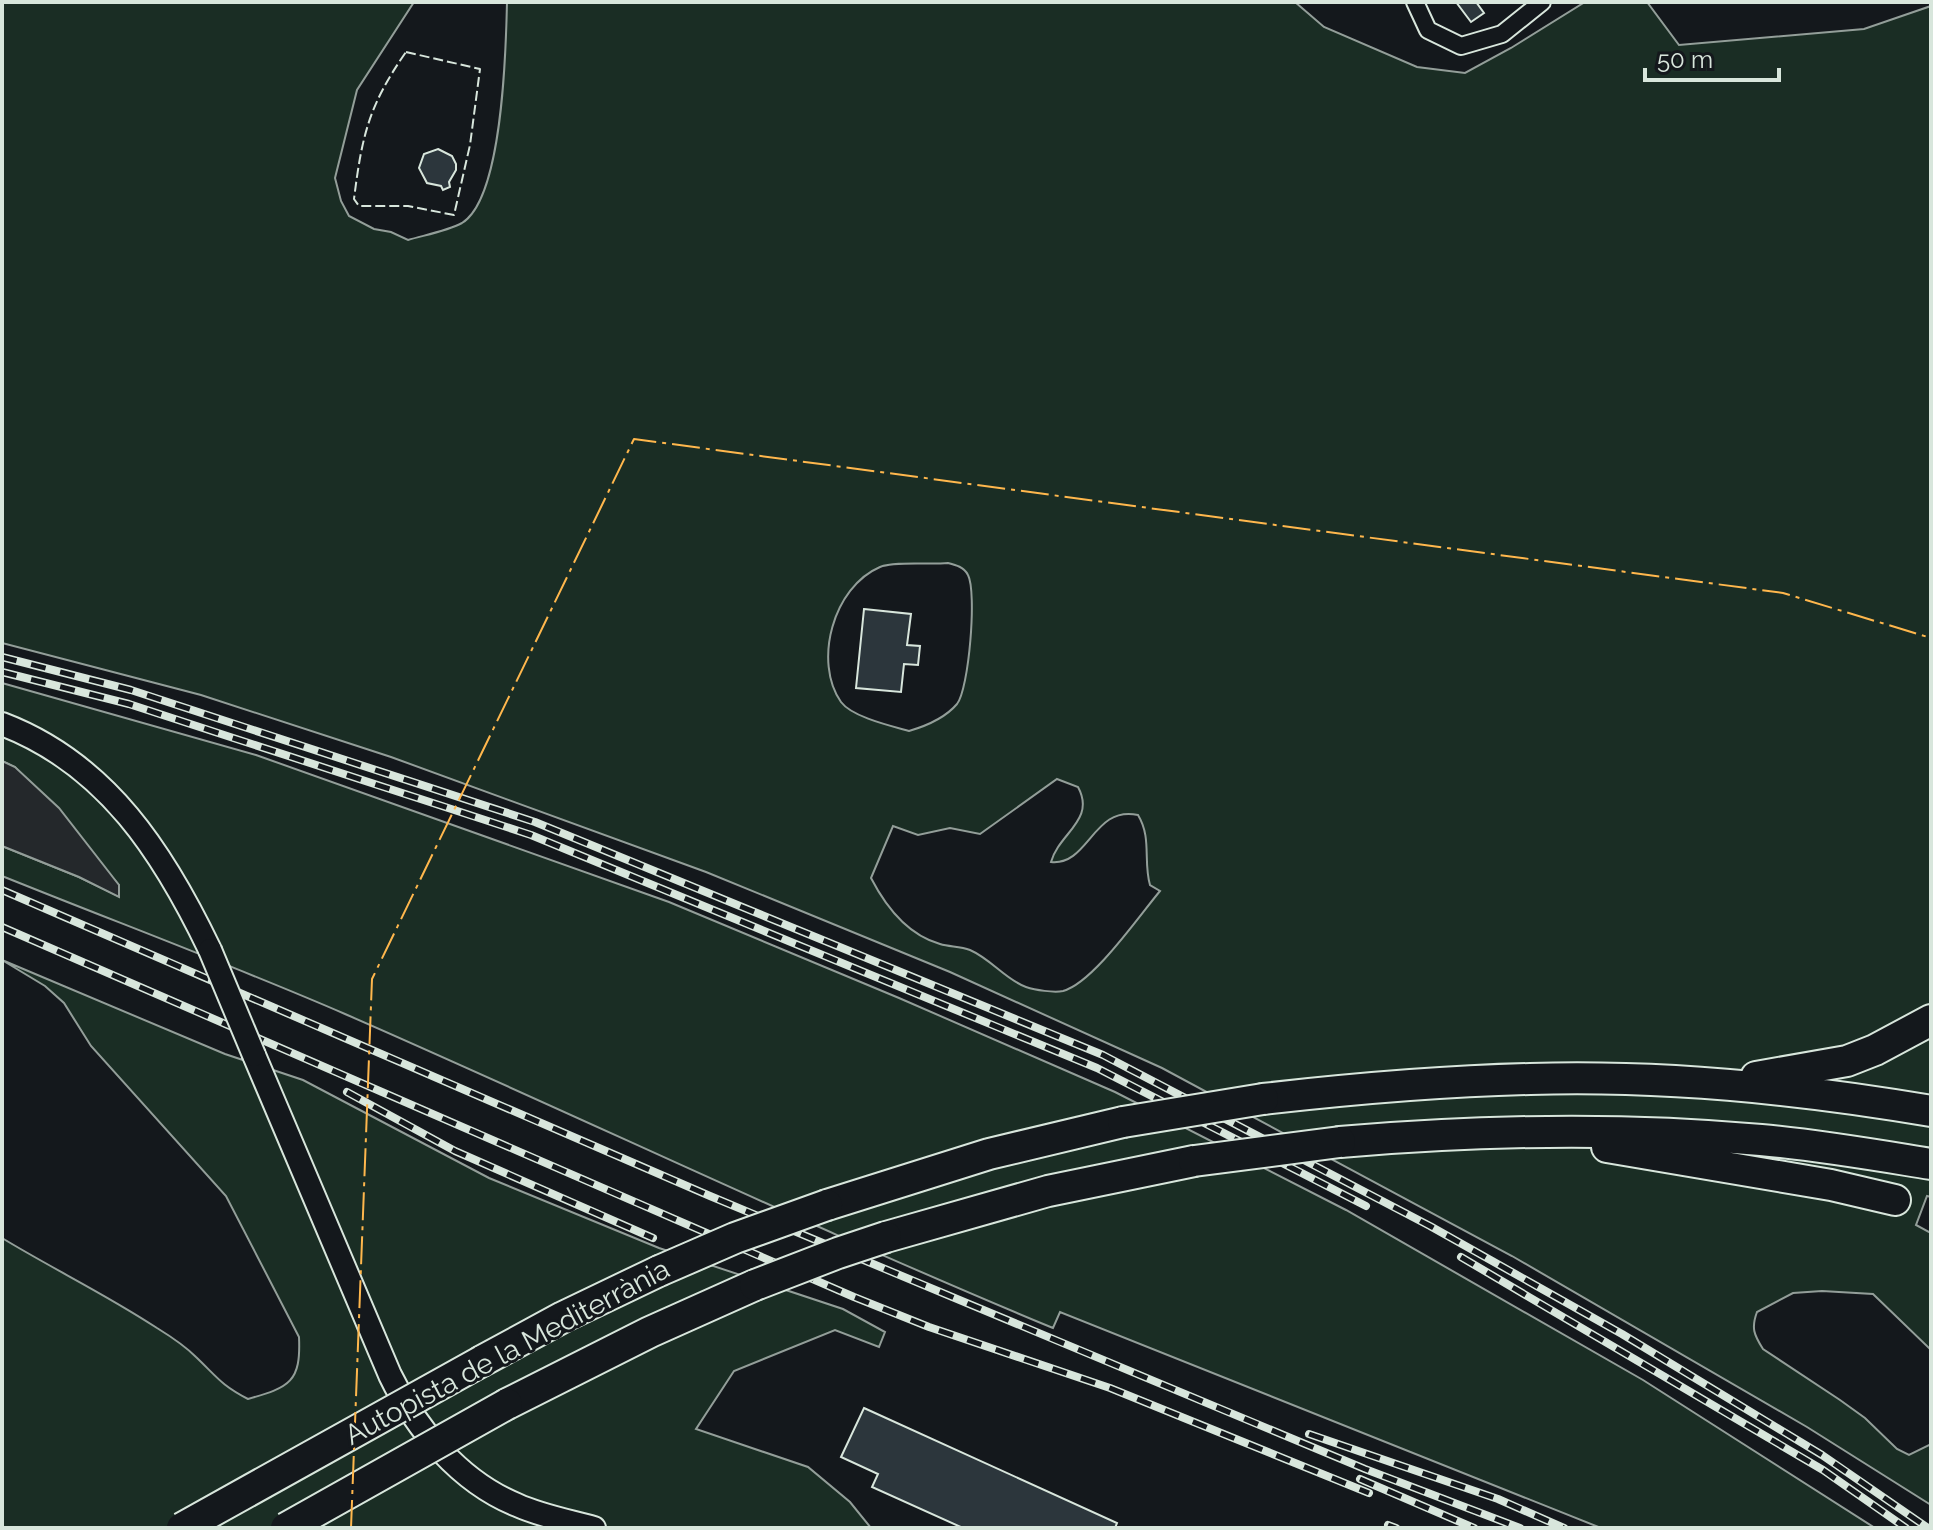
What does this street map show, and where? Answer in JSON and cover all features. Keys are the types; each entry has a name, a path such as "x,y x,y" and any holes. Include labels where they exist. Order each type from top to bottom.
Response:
{"highway":[{"path":"1715,1086 1847,1061 1931,1020"},
{"name":"Autopista de la Mediterrània","path":"182,1528 563,1317 735,1238 827,1205 989,1154 1123,1122 1263,1099 1348,1089 1532,1079 1624,1080 1804,1093 1931,1111"},
{"name":"Autopista de la Mediterrània","path":"286,1528 507,1404 650,1332 755,1285 886,1237 1048,1191 1194,1161 1340,1142 1510,1131 1594,1130 1749,1139 1931,1164"},
{"path":"1510,1131 1831,1185 1895,1200"}],"street":[{"path":"1415,2 1428,30 1461,46 1502,34 1542,2"},
{"path":"2,724 68,759 91,778 134,821 167,867 210,950 390,1375 404,1405 418,1425 458,1466 496,1494 516,1505 594,1528"}],"green space":[{"path":"2,2 414,2 357,90 335,178 349,216 374,229 408,240 462,223 476,208 486,184 500,120 507,2 1295,2 1324,27 1417,67 1465,73 1585,2 1647,2 1679,45 1864,29 1931,6 1931,1197 1927,1196 1916,1225 1931,1233 1931,1350 1873,1294 1793,1293 1757,1312 1754,1327 1763,1349 1865,1418 1897,1449 1909,1455 1931,1444 1931,1505 1807,1427 1512,1256 1162,1068 950,972 706,872 391,757 201,695 2,643","holes":["948,563 960,567 968,575 972,600 968,661 957,704 935,720 909,731 872,720 846,707 833,686 829,647 832,627 850,591 880,567","1057,779 1078,787 1082,809 1051,862 1064,861 1074,855 1111,819 1123,814 1138,815 1145,832 1150,885 1160,891 1088,976 1063,991 1055,992 1026,987 970,950 940,944 918,934 891,909 871,878 893,826 918,835 950,828 980,834"]},
{"path":"2,683 256,755 669,902 1115,1092 1346,1210 1643,1380 1875,1528 1601,1528 1060,1312 1053,1328 875,1252 345,1014 2,876 2,846 118,896 119,885 15,767 2,761"},
{"path":"2,960 225,1054 303,1080 489,1178 659,1248 843,1309 885,1332 879,1347 835,1330 734,1371 696,1429 808,1467 850,1502 871,1528 2,1528 2,1238 167,1334 225,1385 248,1399 274,1391 290,1380 298,1364 299,1337 226,1196 91,1046 64,1003 45,986"}],"shaded area":[{"path":"2,761 15,767 59,808 119,885 119,897 2,846"}],"building":[{"path":"1456,2 1476,2 1484,13 1471,22"},
{"path":"438,149 452,156 456,164 450,187 443,190 441,186 427,183 419,168 424,154"},
{"path":"864,609 911,614 907,645 920,646 918,665 904,664 901,692 856,688"},
{"path":"864,1408 1117,1523 1115,1528 963,1528 872,1487 878,1474 841,1457"}],"railway":[{"path":"2,657 131,690 535,822 1103,1055 1430,1226 1622,1334 1822,1455 1928,1528"},
{"path":"2,672 129,704 531,835 1097,1068 1366,1206"},
{"path":"2,890 710,1196 1365,1469 1520,1528"},
{"path":"2,927 854,1297 929,1327 1110,1388 1369,1493"},
{"path":"347,1092 455,1151 653,1238"},
{"path":"1461,1257 1823,1470 1906,1528"},
{"path":"1309,1434 1498,1499 1564,1528"},
{"path":"1360,1479 1474,1528"},
{"path":"1388,1525 1396,1528"}],"fence":[{"path":"406,52 480,69 470,145 454,215 408,206 359,206 354,199 369,121 383,88 406,52"}],"power":[{"path":"351,1528 372,979 634,439 1783,593 1931,638"}]}
